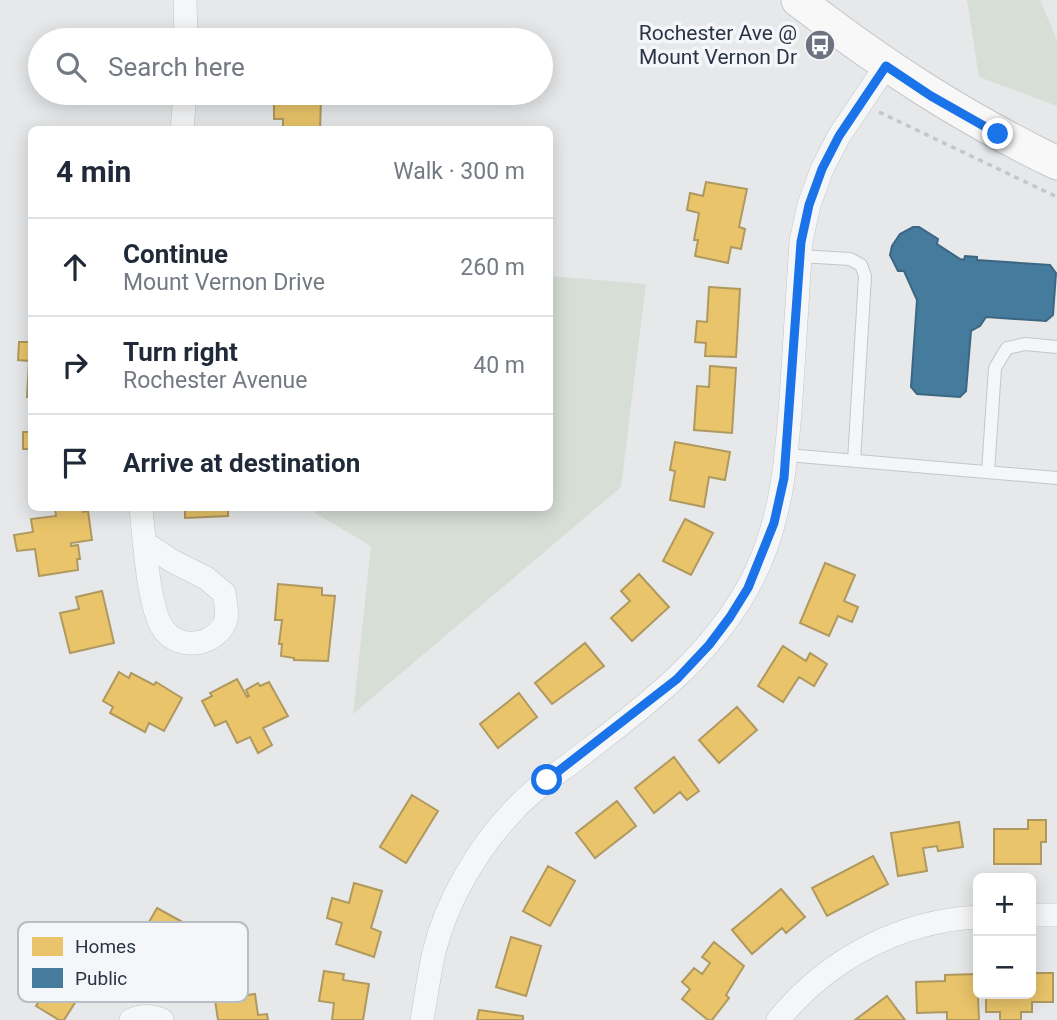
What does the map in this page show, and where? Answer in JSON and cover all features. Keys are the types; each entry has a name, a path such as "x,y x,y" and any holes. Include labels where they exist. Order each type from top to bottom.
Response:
{"main road":[{"path":"798,0 931,96 1057,163"}],"street":[{"path":"185,0 186,28"},
{"path":"422,1020 434,951 463,879 486,842 514,809 547,780 677,679 709,645 748,588 774,523 787,455 800,256 809,205 822,169 839,136 886,66"},
{"path":"182,126 184,105"},
{"path":"141,511 145,543 154,608 164,631 183,643 204,642 220,633 227,617 224,593 206,578 172,561 145,543"},
{"path":"1036,915 1057,915"},
{"path":"778,1020 814,984 860,950 923,925 973,918"},
{"path":"131,1020 140,1016 152,1016 162,1020"}],"lane":[{"path":"800,256 850,259 861,265 865,275 854,461"},
{"path":"988,472 995,368 1007,348 1025,344 1057,347"},
{"path":"787,455 1057,478"}],"path":[{"path":"884,115 1057,197"}],"shaded area":[{"path":"967,0 1040,0 1057,40 1057,106 979,77"},
{"path":"553,276 646,284 621,487 353,714 371,546 315,513 553,511"}],"building: Homes":[{"path":"274,105 321,105 320,126 283,126 283,119 274,119"},
{"path":"706,182 747,189 739,227 745,229 741,249 731,247 728,263 695,256 698,240 694,240 699,213 687,210 690,193 703,196"},
{"path":"709,287 740,289 736,357 705,356 706,343 695,342 697,321 707,322"},
{"path":"19,342 28,342 28,361 18,360"},
{"path":"710,366 736,368 732,433 694,430 697,386 709,387"},
{"path":"23,432 28,432 28,449 23,449"},
{"path":"675,442 730,452 725,480 709,477 704,507 670,500 675,471 670,470"},
{"path":"55,511 88,511 92,540 71,543 71,546 78,545 78,570 39,576 35,549 17,551 14,535 33,532 31,519 56,516"},
{"path":"185,511 228,511 228,516 185,518"},
{"path":"685,519 713,533 691,575 663,561"},
{"path":"825,563 855,575 844,601 858,607 852,622 838,616 829,636 800,623"},
{"path":"639,574 669,607 632,641 611,618 630,601 621,591"},
{"path":"278,584 322,588 322,595 335,596 328,661 294,660 281,656 282,644 279,644 282,620 275,620"},
{"path":"102,591 114,643 70,653 60,613 79,609 76,597"},
{"path":"585,643 604,666 552,704 535,683"},
{"path":"783,646 806,661 810,653 827,664 814,686 799,677 783,702 758,686"},
{"path":"119,672 129,678 131,673 154,685 156,682 182,698 164,731 149,723 145,732 110,713 113,707 103,701"},
{"path":"237,679 247,697 249,696 246,690 258,683 260,686 269,682 288,716 263,728 272,745 258,753 250,737 237,743 226,721 215,726 202,701 212,696 210,693"},
{"path":"519,693 537,717 498,748 480,724"},
{"path":"737,707 757,730 719,763 699,740"},
{"path":"674,757 699,791 687,800 680,792 654,813 635,788"},
{"path":"412,795 438,811 406,863 380,847"},
{"path":"617,801 636,826 595,858 576,833"},
{"path":"1028,820 1046,820 1046,842 1041,842 1041,864 994,864 994,829 1028,829"},
{"path":"959,822 963,847 938,851 937,846 923,848 927,871 898,876 891,833"},
{"path":"873,856 888,884 827,916 812,888"},
{"path":"548,866 575,881 550,926 523,911"},
{"path":"354,883 382,891 371,928 381,932 374,957 336,944 342,923 327,918 332,898 349,903"},
{"path":"781,889 805,917 786,933 782,928 752,954 732,930"},
{"path":"157,908 182,922 149,922"},
{"path":"511,937 541,946 526,996 496,987"},
{"path":"714,942 744,966 726,995 729,998 712,1020 708,1020 682,999 690,989 682,982 694,968 702,974 710,963 702,957"},
{"path":"324,971 344,974 343,980 369,984 363,1020 332,1020 334,1003 319,1001"},
{"path":"1036,973 1053,973 1053,1002 1032,1002 1032,1012 1021,1012 1021,1020 1000,1020 1000,1012 986,1012 986,999 1036,999"},
{"path":"973,974 973,999 978,999 979,1020 947,1020 947,1012 917,1013 916,982 945,981 945,975"},
{"path":"255,994 258,1015 267,1014 268,1020 218,1020 215,1002 248,1002 248,995"},
{"path":"887,996 905,1020 855,1020"},
{"path":"38,1002 75,1002 64,1020 59,1020 36,1006"},
{"path":"479,1010 523,1016 523,1020 477,1020"}],"building: Public":[{"path":"919,227 938,239 937,244 960,259 964,260 965,256 977,257 977,260 1050,265 1056,273 1053,315 1046,321 986,317 980,326 971,331 966,391 960,397 917,394 911,387 917,300 904,271 898,271 890,255 900,234"}],"place":[{"name":"Rochester Ave @ Mount Vernon Dr","path":"820,45"}],"route":[{"path":"547,780 677,679 709,645 748,588 774,523 784,478 801,242 809,205 822,169 839,136 886,66 931,96 998,134"}]}
